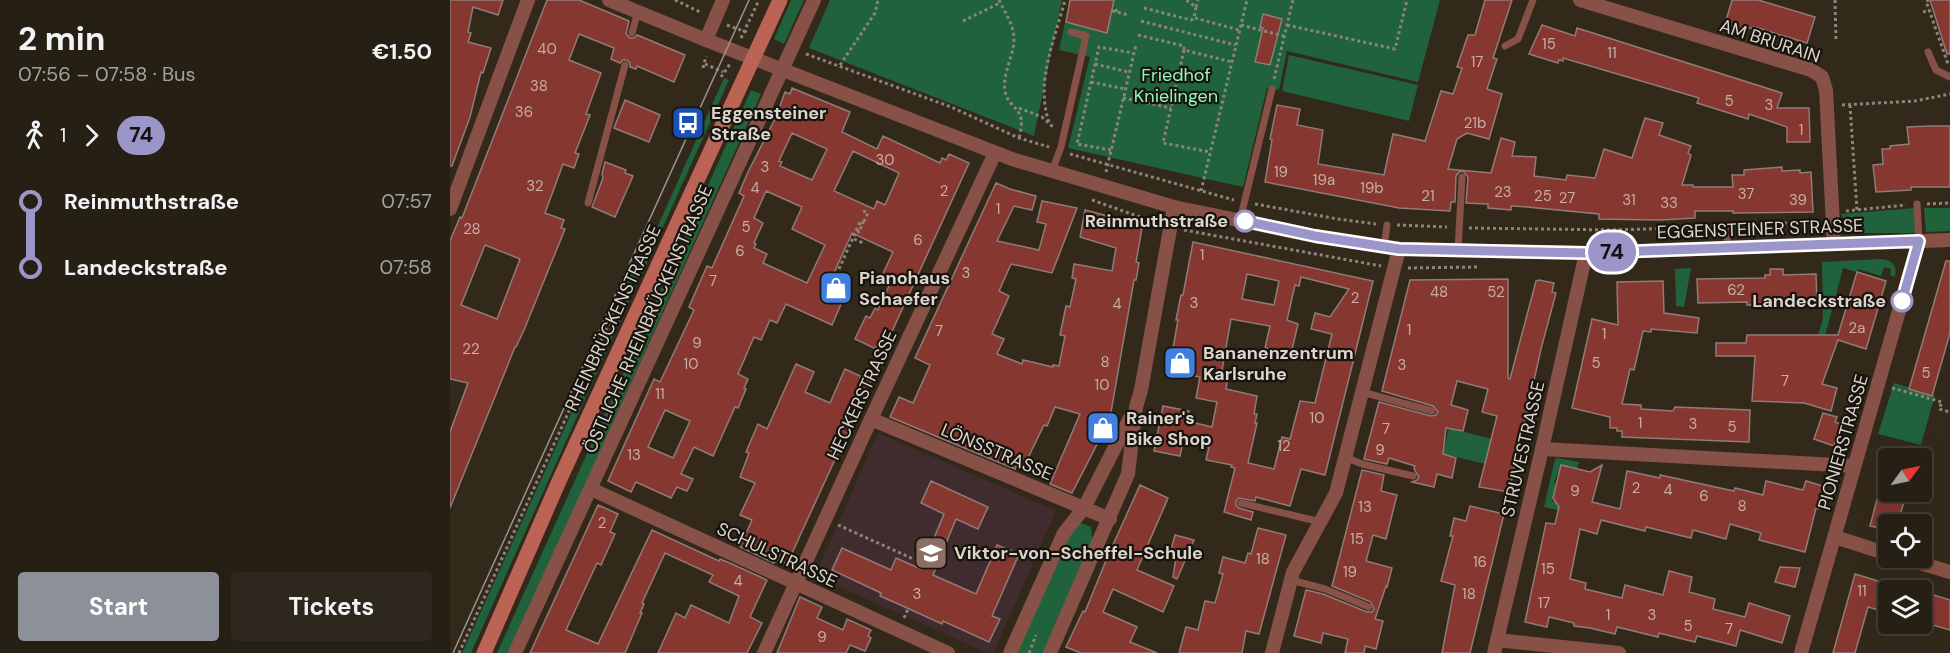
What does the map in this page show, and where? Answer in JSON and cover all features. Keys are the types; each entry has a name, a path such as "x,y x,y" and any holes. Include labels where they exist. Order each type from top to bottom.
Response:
{"main road":[{"name":"RHEINBRÜCKENSTRASSE","path":"484,653 546,511 780,0"}],"street":[{"path":"450,209 528,0"},
{"name":"EGGENSTEINER STRASSE","path":"609,0 995,153 1174,207 1384,248 1586,253 1950,240"},
{"path":"706,40 723,0"},
{"name":"ÖSTLICHE RHEINBRÜCKENSTRASSE","path":"515,653 814,0"},
{"name":"AM BRURAIN","path":"1580,0 1811,70 1822,77 1825,82 1827,106 1834,244"},
{"name":"HECKERSTRASSE","path":"764,653 995,153"},
{"path":"1050,653 1128,474 1136,407 1174,207"},
{"name":"PIONIERSTRASSE","path":"1801,653 1919,241"},
{"path":"1272,653 1293,572 1336,493 1399,249"},
{"name":"STRUVESTRASSE","path":"1495,647 1586,253"},
{"path":"1010,653 1064,533 1084,508 1136,407"},
{"name":"LÖNSSTRASSE","path":"871,419 1110,519"},
{"path":"1542,449 1854,466"},
{"name":"SCHULSTRASSE","path":"591,489 948,653"},
{"path":"1835,537 1878,551"},
{"path":"1932,567 1950,572"},
{"path":"1495,647 1619,653"}],"lane":[{"path":"1505,46 1518,39 1533,0"},
{"path":"632,33 638,11"},
{"path":"1052,171 1061,149 1086,36 1071,32"},
{"path":"1928,52 1936,70 1950,77"},
{"path":"588,203 625,65"},
{"path":"1240,220 1272,89"},
{"path":"1458,250 1462,177"},
{"path":"1917,204 1919,241"},
{"path":"1384,248 1387,225"},
{"path":"1726,226 1728,248"},
{"path":"1362,392 1432,411"},
{"path":"1345,457 1362,464 1413,476"},
{"path":"1241,502 1321,522"},
{"path":"1291,580 1325,589 1369,607"}],"path":[{"path":"675,0 762,38"},
{"path":"735,51 759,0"},
{"path":"840,65 875,14 878,0"},
{"path":"1061,149 1058,135 1049,122 1044,107 1043,83 1065,0"},
{"path":"1186,0 1196,7"},
{"path":"1194,18 1198,0"},
{"path":"1197,211 1247,0"},
{"path":"1272,89 1293,0"},
{"path":"1287,24 1395,49 1407,0"},
{"path":"1835,0 1836,42"},
{"path":"1929,0 1926,1 1940,36 1949,68"},
{"path":"963,21 999,1 1013,29 1014,41 1005,91 1022,119 1019,138"},
{"path":"1117,6 1114,12 1129,15"},
{"path":"1144,8 1239,30"},
{"path":"1923,12 1929,10"},
{"path":"1141,21 1236,45"},
{"path":"1241,25 1284,36"},
{"path":"1137,35 1184,46 1163,143 1210,152"},
{"path":"1102,186 1136,45"},
{"path":"1111,150 1077,144 1095,64 1099,47 1133,53"},
{"path":"790,49 840,65 951,107 1019,138 1243,202 1338,219 1387,225 1458,228 1613,230 1726,226 1833,217 1857,210 1950,203"},
{"path":"1184,50 1232,62"},
{"path":"703,68 705,64 731,76"},
{"path":"1095,64 1129,72"},
{"path":"721,77 730,66"},
{"path":"1091,82 1125,89"},
{"path":"1827,106 1916,102 1950,94"},
{"path":"1123,98 1171,108"},
{"path":"1850,105 1857,210"},
{"path":"1017,108 1049,122"},
{"path":"839,269 856,229 868,213 863,211"},
{"path":"862,223 859,222 852,238 863,243"},
{"path":"625,294 640,258"},
{"path":"1878,384 1942,402 1939,409 1950,412"},
{"path":"825,520 929,566 928,569"},
{"path":"905,616 908,609"}],"shaded area":[{"name":"Viktor-von-Scheffel-Schule","path":"878,433 1056,511 993,653 988,653 815,576"}],"green space":[{"path":"791,0 804,0 784,44 774,39"},
{"path":"830,0 1062,0 1034,136 809,48"},
{"name":"Friedhof Knielingen","path":"1070,0 1440,0 1418,82 1287,51 1279,90 1267,88 1243,187 1068,148 1090,57 1059,50"},
{"path":"1289,55 1418,85 1409,121 1282,91"},
{"path":"724,78 729,80 641,276 622,292 637,256 643,259"},
{"path":"751,90 761,94 509,653 497,653"},
{"path":"1915,208 1917,233 1858,233 1849,229 1841,214"},
{"path":"1924,208 1950,208 1950,231 1926,232"},
{"path":"1883,259 1894,265 1895,277 1890,275 1891,269 1884,267 1881,276 1858,269 1857,272 1843,268 1824,340 1818,335 1823,319 1822,262"},
{"path":"1691,268 1684,307 1676,306 1675,269"},
{"path":"633,292 471,653 462,653 623,300"},
{"path":"1894,383 1935,395 1921,445 1878,434"},
{"path":"1449,428 1492,439 1486,464 1443,454"},
{"path":"1557,458 1579,462 1577,469 1561,465 1554,483 1556,484 1552,501 1562,504 1571,513 1544,507"},
{"path":"1081,523 1091,527 1093,547 1045,653 1013,653 1065,535"}],"building":[{"path":"450,0 503,0 498,15 473,7 468,42 491,48 483,73 481,72 470,117 452,166 450,166"},
{"path":"547,0 579,0 629,21 626,34 630,38 637,35 685,55 674,82 637,66 636,69 630,67 627,60 620,63 611,59 614,48 579,34 569,60 601,73 586,114 590,115 575,153 579,154 574,168 563,164 545,213 564,220 561,228 565,229 450,508 450,432 468,383 450,379 450,241 460,217 462,218","holes":["485,245 520,259 497,319 461,305"]},
{"path":"1070,0 1114,0 1107,33 1066,22"},
{"path":"1485,0 1512,0 1493,58 1497,59 1487,89 1502,94 1489,139 1467,133 1457,139 1448,169 1491,173 1501,138 1515,142 1512,156 1536,157 1534,176 1566,180 1567,175 1595,178 1604,149 1632,158 1645,118 1663,123 1659,135 1691,146 1688,153 1691,155 1682,185 1733,187 1732,175 1744,175 1744,170 1782,167 1782,171 1811,172 1813,212 1695,211 1695,218 1660,220 1599,219 1599,214 1515,206 1511,206 1511,210 1488,208 1488,204 1466,203 1468,177 1463,171 1456,176 1455,202 1451,202 1450,211 1399,208 1265,182 1277,105 1300,109 1297,125 1323,130 1318,164 1384,175 1393,134 1425,141 1441,91 1453,94 1462,68 1457,67 1468,35 1475,35"},
{"path":"1732,0 1758,0 1815,17 1807,43 1754,27 1753,29 1747,27 1746,30 1725,24"},
{"path":"1930,0 1950,0 1950,54 1947,54"},
{"path":"1263,14 1282,19 1270,65 1255,62 1263,28 1260,27"},
{"path":"1542,25 1575,36 1577,28 1782,93 1777,108 1809,108 1810,142 1787,142 1787,127 1749,114 1748,119 1697,103 1699,98 1563,58 1563,61 1559,60 1558,63 1529,54"},
{"path":"792,88 850,112 842,132 877,149 883,136 940,163 942,158 946,160 949,154 969,163 884,349 877,346 876,349 855,339 866,316 870,318 875,308 878,310 889,286 879,282 893,252 852,233 834,273 851,281 832,325 786,304 777,323 770,320 761,340 754,337 738,374 748,379 744,388 746,389 738,408 735,407 713,456 694,447 681,474 693,479 687,491 677,487 671,498 636,482 631,492 608,481 654,379 660,382 694,310 689,307 707,266 712,268 744,196 739,193 776,117 785,92 790,94","holes":["792,133 827,149 812,180 780,166 782,162 779,161","853,151 899,173 885,205 877,201 874,209 834,191","766,191 802,207 792,229 825,245 807,283 763,263 767,254 754,248 763,223 754,218","665,410 690,421 673,458 648,447"]},
{"path":"625,100 660,115 649,142 614,128"},
{"path":"1950,126 1950,187 1911,187 1911,190 1876,192 1873,165 1883,164 1882,149 1909,144 1907,127"},
{"path":"605,162 626,170 625,173 633,176 615,217 592,207 603,178"},
{"path":"996,183 1036,196 1032,210 1014,206 997,241 1039,250 1046,224 1037,222 1042,201 1077,208 1052,273 1011,264 999,291 1009,296 992,334 1004,339 997,354 1022,364 1023,360 1053,367 1053,365 1059,366 1065,336 1060,335 1066,306 1070,307 1076,279 1072,278 1074,264 1112,271 1116,248 1080,237 1085,210 1123,220 1123,223 1142,228 1136,262 1139,263 1111,412 1113,413 1072,493 1050,484 1080,414 1055,407 1025,464 1019,461 1015,469 890,417 899,397 913,403 930,365 915,358"},
{"path":"1193,242 1373,281 1325,475 1301,469 1290,506 1256,497 1255,501 1239,498 1236,505 1253,512 1251,520 1224,512 1235,468 1231,467 1232,465 1206,460 1209,447 1183,441 1180,456 1154,451 1163,406 1189,411 1187,421 1212,427 1217,402 1196,398 1200,377 1169,371 1178,320 1176,320 1181,295 1183,295","holes":["1247,274 1279,281 1274,305 1242,299","1301,277 1349,289 1330,317 1315,313 1311,329 1332,334 1315,403 1300,401 1290,439 1282,437 1274,469 1248,463 1257,423 1255,423 1257,414 1254,414 1257,396 1226,389 1229,371 1222,370 1231,319 1270,326 1265,348 1291,354 1298,324 1287,320 1295,285 1299,286"]},
{"path":"1946,261 1950,261 1950,333 1932,396 1909,389"},
{"path":"1770,269 1783,269 1783,275 1816,274 1817,304 1698,303 1697,279 1765,278 1765,275 1770,275"},
{"path":"1857,272 1886,281 1866,349 1838,340 1822,384 1837,388 1831,411 1804,403 1752,401 1755,356 1716,356 1716,343 1746,343 1747,335 1838,335"},
{"path":"1508,279 1508,378 1510,379 1536,281 1554,283 1552,292 1556,293 1509,492 1479,487 1497,416 1482,412 1488,389 1457,381 1451,405 1468,410 1463,431 1446,428 1443,454 1456,458 1452,478 1437,474 1434,487 1412,482 1419,477 1414,469 1415,466 1389,458 1387,464 1364,459 1379,402 1431,416 1438,412 1433,406 1382,391 1410,280"},
{"path":"1663,281 1664,313 1699,318 1697,333 1651,329 1651,332 1643,331 1634,370 1630,369 1622,404 1641,405 1641,409 1673,411 1675,407 1750,410 1749,442 1622,437 1622,431 1610,428 1610,417 1572,408 1592,319 1618,325 1617,282"},
{"path":"796,364 814,372 805,392 830,403 845,369 871,381 787,564 776,559 774,563 740,547 752,520 740,515 755,483 740,477 749,453 746,452 758,424 767,429"},
{"path":"1823,413 1837,417 1835,422 1841,424 1834,446 1814,439"},
{"path":"1561,465 1590,472 1602,465 1592,502 1620,509 1627,471 1660,478 1660,475 1734,491 1735,488 1763,495 1766,481 1803,490 1806,481 1826,487 1818,509 1816,508 1805,552 1759,540 1761,533 1730,524 1726,539 1693,530 1691,538 1646,527 1645,531 1601,520 1597,534 1580,529 1570,579 1586,583 1585,589 1622,598 1625,585 1663,595 1669,571 1692,577 1689,592 1715,599 1713,609 1745,617 1749,603 1790,616 1782,643 1740,630 1736,646 1697,636 1695,642 1659,633 1658,637 1617,627 1615,634 1574,626 1574,623 1549,617 1547,627 1525,622 1546,523 1555,524 1559,507 1553,498"},
{"path":"1362,470 1384,475 1381,491 1397,495 1386,539 1373,535 1366,561 1392,568 1375,619 1383,621 1376,649 1365,646 1364,653 1345,653 1348,639 1323,633 1321,643 1294,636 1306,590 1323,594 1367,612 1372,612 1374,609 1371,602 1332,586"},
{"path":"931,481 988,507 978,529 956,519 933,575 976,594 997,545 1019,554 992,616 1000,619 989,642 880,596 881,593 832,570 842,548 891,570 896,558 921,569 944,514 921,503"},
{"path":"1140,485 1168,498 1137,570 1174,586 1163,612 1113,589 1103,612 1137,627 1130,642 1157,653 1081,653 1066,647 1083,611 1085,612"},
{"path":"1878,496 1878,502 1904,502 1900,514 1878,514 1878,528 1870,526"},
{"path":"598,505 618,514 610,532 615,534 601,565 597,563 566,630 598,644 652,530 767,580 750,617 762,623 747,653 658,653 676,613 685,618 691,605 729,623 739,596 709,582 713,575 665,553 642,603 644,604 640,613 642,613 625,653 530,653"},
{"path":"1470,506 1504,514 1470,653 1442,653 1455,585 1441,581 1453,536 1450,536 1454,518 1466,521"},
{"path":"1258,528 1286,535 1259,634 1246,631 1242,653 1179,653 1186,627 1198,630 1205,601 1215,603 1223,574 1219,573 1223,557 1245,563 1248,553 1251,554"},
{"path":"1175,535 1194,540 1177,579 1173,577 1177,551 1171,550"},
{"path":"1780,567 1800,568 1795,587 1775,582"},
{"path":"1855,574 1878,581 1878,610 1868,607 1855,653 1833,653"},
{"path":"1932,594 1950,600 1950,630 1932,625"},
{"path":"800,597 822,607 817,618 843,630 847,619 871,630 868,636 871,638 865,651 850,645 846,653 777,653"}],"tram line":[{"path":"453,653 749,0"}],"bus line":[{"name":"74","path":"1245,221 1315,236 1399,249 1586,253 1919,241 1902,301"}],"place":[{"name":"Eggensteiner Straße","path":"688,123"},
{"name":"Reinmuthstraße","path":"1245,221"},
{"name":"Pianohaus Schaefer","path":"836,288"},
{"name":"Landeckstraße","path":"1902,301"},
{"name":"Bananenzentrum Karlsruhe","path":"1180,363"},
{"name":"Rainer's Bike Shop","path":"1103,428"},
{"name":"Viktor-von-Scheffel-Schule","path":"931,553"}]}
